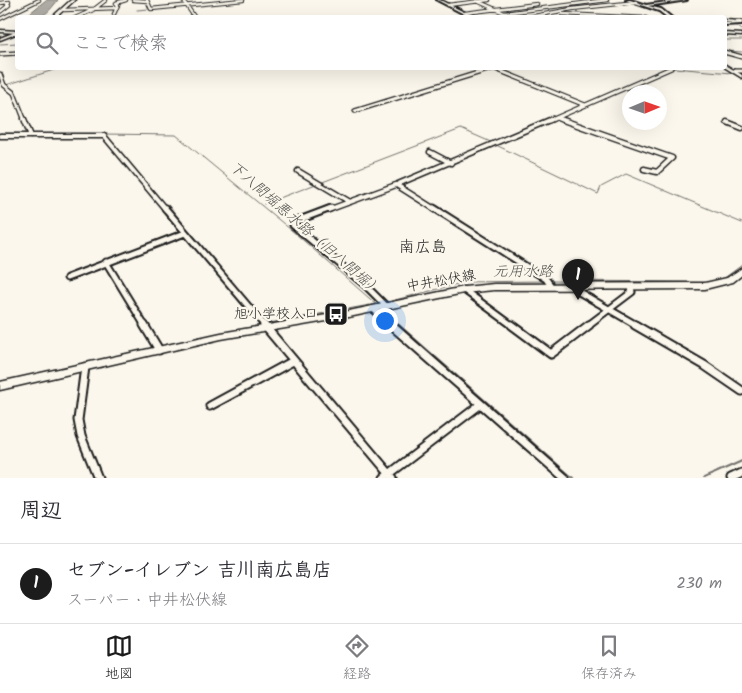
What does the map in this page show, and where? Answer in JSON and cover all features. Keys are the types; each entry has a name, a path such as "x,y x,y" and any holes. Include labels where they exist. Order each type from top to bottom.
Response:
{"highway":[{"path":"0,31 15,32"},
{"path":"727,34 742,34"},
{"path":"2,37 15,38"}],"main road":[{"path":"56,15 73,0"},
{"path":"727,23 742,22"},
{"path":"2,37 15,33"},
{"path":"727,67 742,77"},
{"name":"中井松伏線","path":"0,386 159,350 464,290 494,287 712,285 730,280 742,271"}],"street":[{"path":"1,19 39,0"},
{"path":"81,15 93,10 106,0"},
{"path":"114,14 118,5 116,2 126,0"},
{"path":"133,0 147,1 151,9 243,0"},
{"path":"183,0 193,15"},
{"path":"438,0 469,15"},
{"path":"448,5 488,0"},
{"path":"506,13 607,0"},
{"path":"627,0 660,10 667,15"},
{"path":"645,5 686,0"},
{"path":"477,1 510,15"},
{"path":"530,1 547,8"},
{"path":"0,4 9,2 7,5 9,6 0,12"},
{"path":"534,10 547,15 572,9 636,2"},
{"path":"465,13 537,4"},
{"path":"562,6 572,9"},
{"path":"64,10 116,8"},
{"path":"556,13 592,15"},
{"path":"0,54 15,53"},
{"path":"727,53 742,57"},
{"path":"355,111 488,70"},
{"path":"499,70 585,105"},
{"path":"386,306 366,286 293,225 294,222 397,185 451,163 665,70"},
{"path":"734,72 742,71"},
{"path":"0,74 5,86 14,93 30,136"},
{"path":"0,89 5,86"},
{"path":"556,118 672,158 657,172 644,169"},
{"path":"726,122 742,128"},
{"path":"0,136 104,136 128,168 185,232 389,477 481,404"},
{"path":"430,152 451,163"},
{"path":"298,171 350,202"},
{"path":"397,185 546,279 551,286"},
{"path":"66,278 185,232"},
{"path":"106,262 159,350"},
{"path":"576,286 579,292 704,365 742,391"},
{"path":"464,290 551,354 632,291 631,287"},
{"path":"373,309 566,478"},
{"path":"210,406 293,361"},
{"path":"85,366 78,420 81,436 98,478"},
{"path":"731,478 742,473"}],"shaded area":[{"path":"46,0 58,0 42,15 27,15"}],"waterway":[{"path":"452,5 466,12"},
{"path":"137,10 149,9"},
{"path":"494,15 503,14"},
{"path":"738,27 742,30"},
{"path":"727,40 742,40"},
{"path":"0,44 15,43"},
{"path":"728,51 742,52"},
{"path":"6,85 54,70"},
{"path":"697,70 732,73"},
{"path":"320,183 461,129 493,143"},
{"name":"下八間堀悪水路（旧八間堀）","path":"0,133 62,134"},
{"name":"下八間堀悪水路（旧八間堀）","path":"103,134 176,135 296,234 377,305"},
{"path":"496,145 598,194 601,187 626,174 742,223"},
{"path":"264,204 316,184"},
{"name":"元用水路","path":"723,279 742,265"},
{"name":"元用水路","path":"391,301 465,282 544,281"},
{"name":"元用水路","path":"551,281 712,282"},
{"name":"元用水路","path":"269,323 370,305"},
{"name":"下八間堀悪水路（旧八間堀）","path":"381,309 401,326"},
{"name":"下八間堀悪水路（旧八間堀）","path":"399,325 573,478"},
{"name":"下八間堀悪水路（旧八間堀）","path":"704,478 742,461"}],"place":[{"name":"セブン-イレブン 吉川南広島店","path":"578,300"},
{"name":"旭小学校入口","path":"336,314"}],"district":[{"name":"南広島","path":"423,247"}]}
